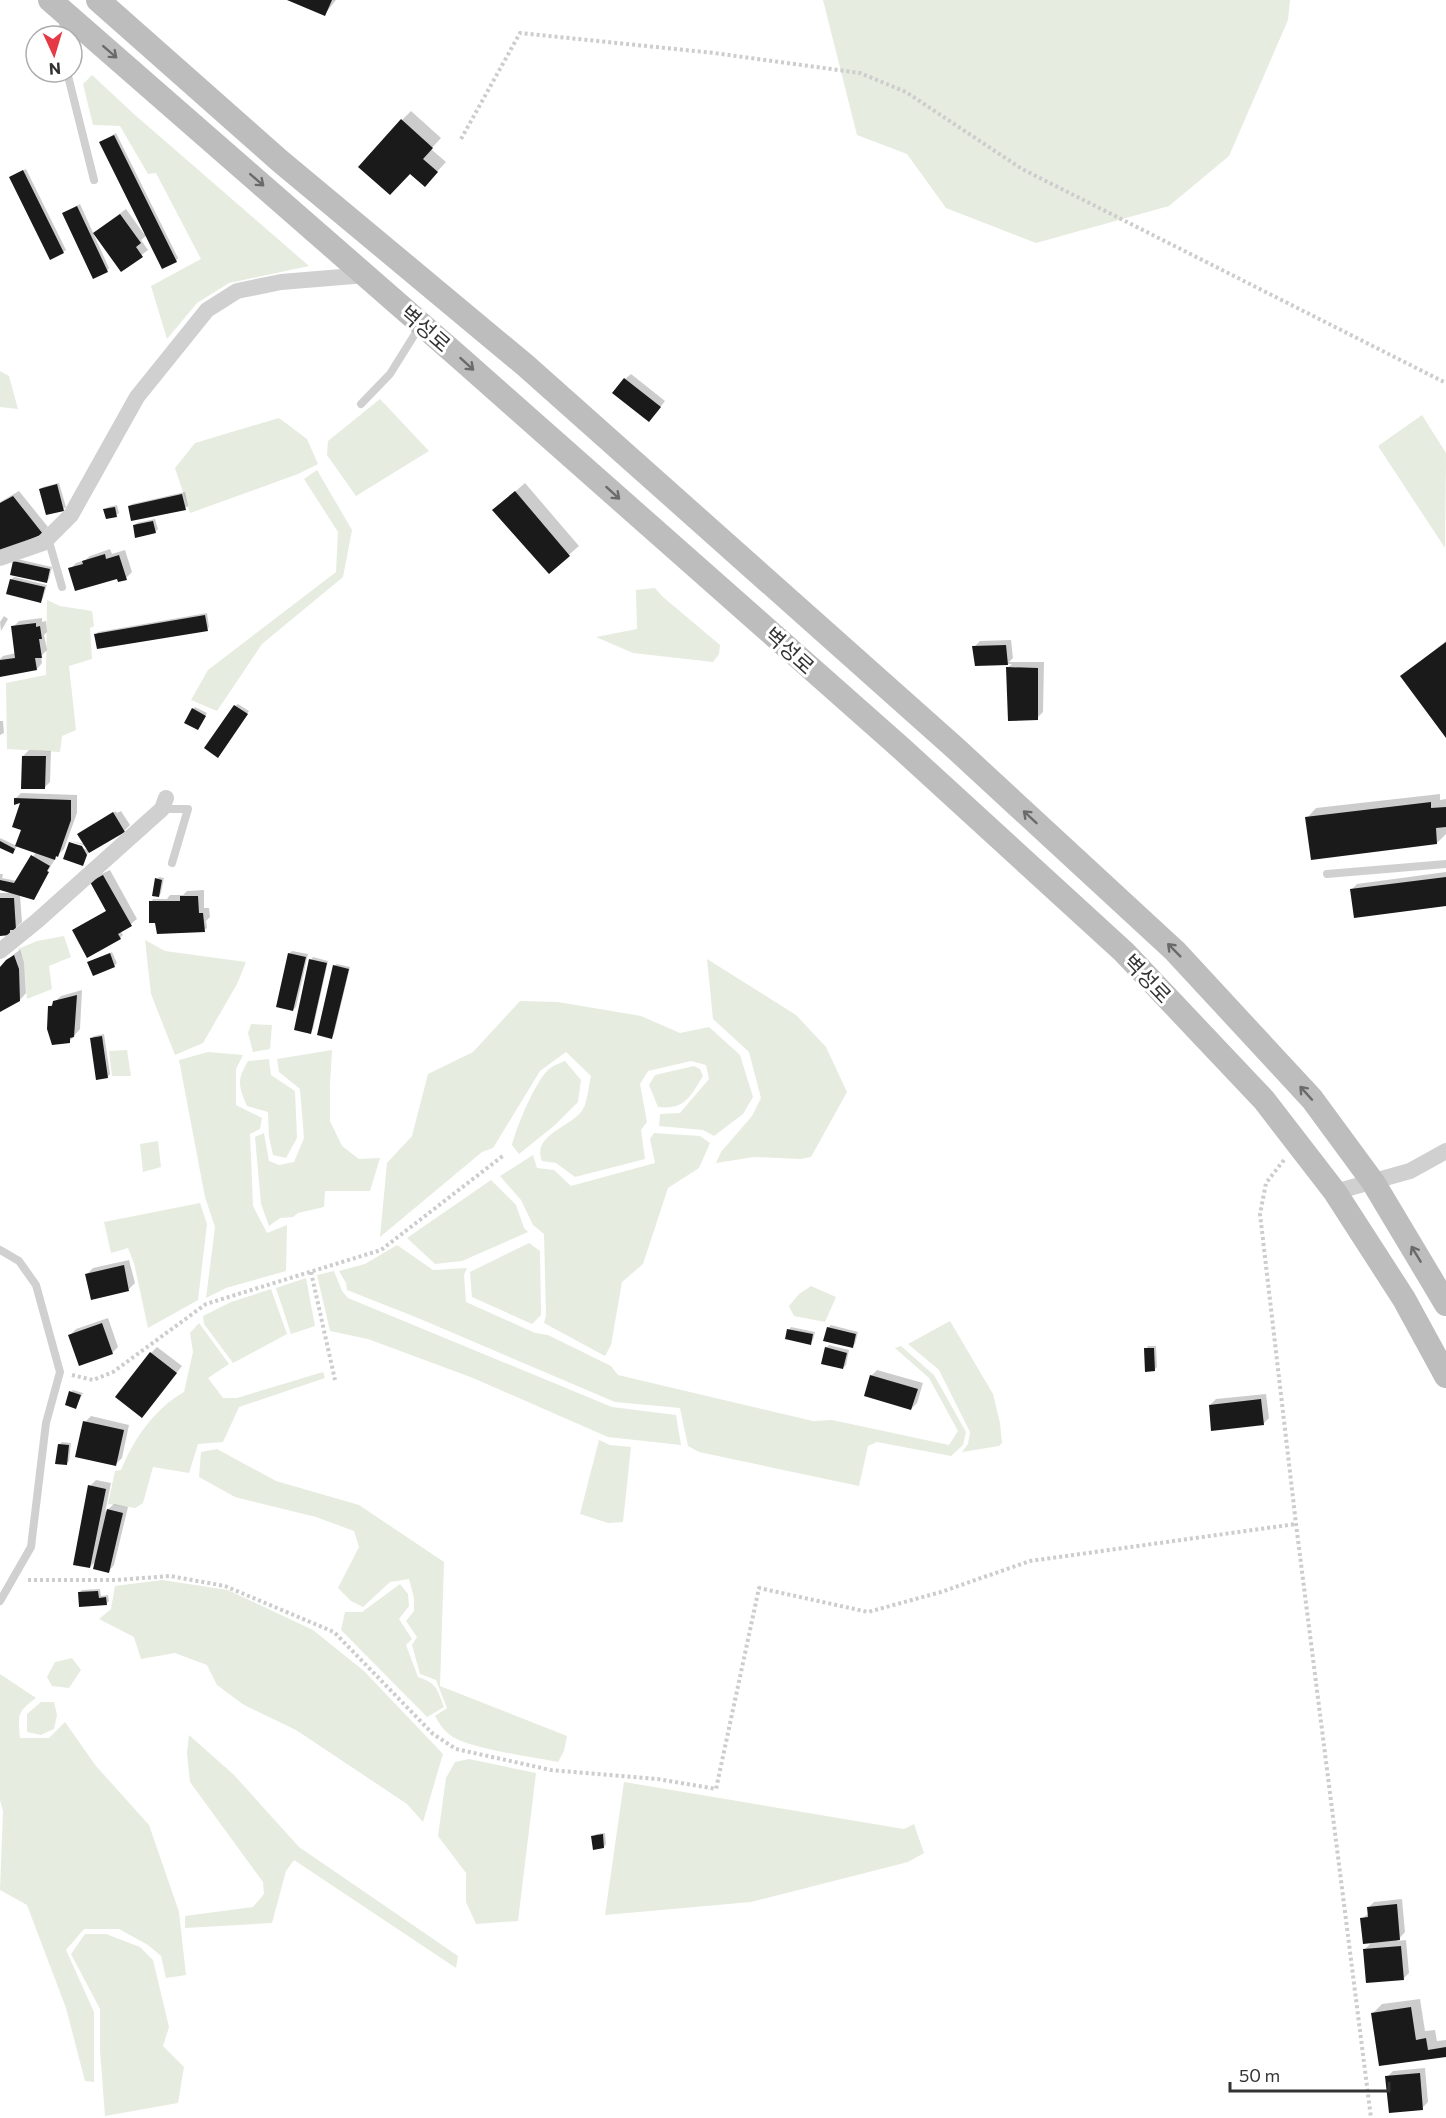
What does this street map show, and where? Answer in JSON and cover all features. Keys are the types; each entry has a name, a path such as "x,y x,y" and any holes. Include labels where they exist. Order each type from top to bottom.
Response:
{"main road":[{"name":"벽성로","path":"98,0 280,160 525,365 954,747 1175,951 1312,1099 1373,1182 1446,1304"},
{"name":"벽성로","path":"57,6 422,324 892,740 1124,952 1264,1100 1335,1192 1404,1299 1446,1376"}],"street":[{"path":"0,558 43,543 70,515 137,397 207,310 237,291 281,282 366,275"},
{"path":"0,951 37,921 164,803"},
{"path":"1335,1192 1410,1171 1446,1151"}],"lane":[{"path":"57,6 61,24"},
{"path":"70,84 94,180"},
{"path":"361,404 390,374 422,324"},
{"path":"48,537 62,587"},
{"path":"164,803 188,810 172,863"},
{"path":"1327,874 1446,864"},
{"path":"0,1250 19,1261 36,1285 60,1372 46,1423 31,1547 0,1601"}],"path":[{"path":"461,139 520,33 714,53 860,73 906,92 1022,169 1446,383"},
{"path":"1297,1142 1266,1183 1260,1214 1296,1524 1371,2118"},
{"path":"60,1372 93,1380 113,1372 206,1304 381,1250 504,1155"},
{"path":"311,1272 335,1380"},
{"path":"12,1580 116,1580 171,1576 225,1586 334,1632 433,1734 456,1749 551,1770 658,1779 716,1789 759,1588 868,1612 941,1592 1030,1561 1296,1524"}],"shaded area":[{"path":"823,0 1290,0 1288,20 1229,156 1169,206 1036,243 946,208 907,154 857,135"},
{"path":"92,75 309,266 229,283 197,303 167,339 151,286 201,259 156,173 148,174 120,126 93,125 84,83"},
{"path":"0,371 9,376 18,409 0,407"},
{"path":"380,399 429,451 356,496 327,455 328,441"},
{"path":"1422,415 1446,453 1445,548 1378,446"},
{"path":"279,418 307,439 318,464 298,474 190,513 175,468 195,443"},
{"path":"317,470 352,530 343,577 262,644 217,711 191,700 208,670 336,572 338,532 304,479"},
{"path":"655,588 720,645 719,654 713,662 633,653 596,637 637,629 636,590"},
{"path":"47,600 60,606 92,611 94,626 90,628 92,659 69,666 76,730 62,736 60,752 7,749 6,683 46,675"},
{"path":"64,936 71,957 49,966 52,989 27,999 24,961 18,949 37,941"},
{"path":"145,940 165,951 246,962 237,984 203,1043 175,1055 151,994"},
{"path":"707,959 796,1015 826,1047 847,1092 811,1157 800,1159 754,1157 716,1163 721,1152 752,1116 761,1098 749,1052 713,1019"},
{"path":"520,1001 558,1002 641,1016 680,1033 709,1027 740,1055 753,1097 743,1114 714,1136 703,1130 659,1126 660,1114 680,1113 709,1079 706,1065 691,1061 648,1071 640,1084 647,1122 641,1130 645,1159 575,1177 556,1163 542,1161 540,1152 542,1144 548,1137 578,1115 586,1102 591,1076 566,1052 540,1071 493,1148 482,1152 380,1237 387,1163 412,1136 428,1074 473,1052"},
{"path":"251,1024 272,1025 270,1049 253,1052 248,1033"},
{"path":"127,1050 131,1076 112,1076 109,1051"},
{"path":"332,1050 330,1121 342,1146 359,1159 380,1158 370,1191 325,1191 324,1207 298,1213 293,1217 280,1218 269,1226 261,1204 255,1137 264,1133 269,1161 279,1165 294,1162 304,1138 300,1089 279,1072 277,1059"},
{"path":"208,1052 243,1055 236,1069 236,1105 262,1118 260,1129 250,1134 253,1206 267,1233 287,1225 286,1271 226,1288 206,1298 215,1227 205,1197 179,1060"},
{"path":"269,1059 271,1075 295,1091 297,1138 286,1158 273,1155 269,1137 268,1112 247,1106 240,1088 240,1078 248,1061"},
{"path":"565,1061 581,1080 578,1102 555,1125 519,1154 512,1145 532,1095 548,1070"},
{"path":"694,1066 700,1069 703,1076 690,1096 681,1104 658,1107 649,1085 655,1075"},
{"path":"654,1133 700,1136 710,1143 699,1168 668,1188 643,1264 622,1282 611,1345 605,1356 544,1323 546,1316 544,1234 533,1225 521,1200 500,1176 533,1155 537,1168 554,1170 571,1186 655,1163 650,1139"},
{"path":"158,1141 161,1167 143,1172 140,1144"},
{"path":"491,1180 516,1205 524,1228 528,1232 462,1261 435,1264 407,1238"},
{"path":"200,1203 207,1224 198,1300 148,1328 134,1263 128,1248 111,1253 104,1222"},
{"path":"529,1243 540,1251 541,1315 532,1324 472,1297 470,1272"},
{"path":"397,1245 433,1270 467,1268 464,1275 466,1302 535,1333 548,1335 611,1366 618,1375 813,1421 832,1420 949,1445 958,1431 929,1378 895,1348 901,1346 934,1375 966,1432 963,1445 951,1456 877,1442 868,1446 859,1486 699,1452 688,1446 680,1408 615,1402 347,1290 339,1271 365,1264"},
{"path":"334,1271 342,1291 348,1298 612,1407 676,1415 681,1445 608,1437 473,1378 368,1339 330,1331 317,1275"},
{"path":"306,1278 315,1326 291,1334 276,1288"},
{"path":"811,1286 836,1297 825,1322 794,1316 789,1306 799,1294"},
{"path":"271,1289 287,1334 233,1363 204,1324 203,1316 231,1302"},
{"path":"950,1321 993,1394 1000,1423 1002,1443 999,1446 962,1452 968,1444 970,1432 939,1370 908,1344"},
{"path":"199,1323 229,1364 208,1378 223,1398 237,1398 323,1372 325,1378 239,1407 223,1442 198,1444 189,1473 153,1467 143,1503 135,1508 108,1504 115,1471 121,1470 132,1447 154,1416 184,1392 193,1352 190,1333"},
{"path":"599,1440 610,1445 631,1447 623,1522 608,1523 580,1514"},
{"path":"217,1449 276,1481 359,1505 444,1562 440,1686 567,1736 564,1751 558,1762 474,1745 453,1737 447,1732 435,1716 447,1708 436,1680 420,1674 412,1645 417,1637 406,1621 414,1611 414,1598 409,1579 390,1582 363,1607 351,1601 338,1588 359,1547 354,1531 316,1517 235,1497 199,1477 201,1452"},
{"path":"162,1580 228,1590 313,1630 364,1671 443,1754 423,1822 407,1804 296,1730 244,1705 217,1685 207,1665 175,1653 141,1659 134,1637 99,1619 111,1609 115,1586"},
{"path":"400,1584 408,1594 409,1606 399,1619 412,1639 406,1645 418,1677 436,1688 444,1707 427,1717 341,1630 345,1612 362,1612"},
{"path":"72,1658 81,1670 69,1688 52,1686 47,1677 55,1662"},
{"path":"0,1674 36,1698 25,1707 20,1715 20,1738 49,1738 65,1722 96,1766 149,1825 179,1912 186,1975 166,1978 161,1956 148,1945 119,1929 84,1929 66,1950 94,2012 94,2082 85,2081 66,2008 27,1905 0,1890 3,1811 0,1800"},
{"path":"41,1702 54,1702 57,1715 54,1729 41,1735 27,1732 27,1714"},
{"path":"189,1735 234,1775 299,1847 458,1956 456,1968 294,1860 286,1871 272,1923 185,1928 185,1916 253,1907 264,1894 263,1882 190,1782 187,1753"},
{"path":"469,1759 536,1773 518,1921 476,1924 466,1902 466,1873 438,1836 446,1778 455,1762"},
{"path":"624,1782 904,1829 914,1824 924,1853 908,1862 751,1902 605,1915"},
{"path":"85,1934 106,1934 140,1947 153,1960 169,2027 163,2046 184,2067 178,2103 105,2116 100,2050 100,2009 71,1954"}],"building":[{"path":"287,0 332,0 325,16"},
{"path":"401,119 433,148 423,159 438,172 425,187 410,174 390,195 358,167"},
{"path":"114,135 177,262 162,269 99,142"},
{"path":"23,170 64,253 50,260 9,177"},
{"path":"77,206 108,272 93,279 62,213"},
{"path":"120,214 141,243 136,247 143,257 121,272 93,233"},
{"path":"624,378 661,407 649,422 612,393"},
{"path":"57,484 64,511 46,515 39,489"},
{"path":"515,491 570,556 549,574 492,510"},
{"path":"182,494 186,510 131,521 128,506"},
{"path":"13,496 43,534 0,552 0,503"},
{"path":"115,507 117,517 106,519 103,509"},
{"path":"153,521 156,533 135,538 133,525"},
{"path":"105,554 106,559 119,555 127,580 118,582 117,579 75,591 68,568"},
{"path":"13,561 50,569 47,583 10,575"},
{"path":"10,579 45,587 41,603 6,594"},
{"path":"205,615 208,631 97,649 94,634"},
{"path":"36,623 36,627 40,626 42,639 39,639 42,658 35,658 37,670 0,677 0,660 15,658 11,626"},
{"path":"1446,642 1446,738 1400,676"},
{"path":"1006,645 1008,665 975,666 972,646"},
{"path":"1006,667 1038,668 1038,720 1008,721"},
{"path":"234,705 248,714 218,758 204,748"},
{"path":"192,708 206,716 198,730 184,723"},
{"path":"22,756 46,756 45,789 21,789"},
{"path":"14,798 71,800 71,820 55,860 15,846 21,830 12,827 20,803 14,805"},
{"path":"1431,802 1431,808 1446,807 1446,827 1436,828 1437,844 1311,860 1305,817"},
{"path":"113,812 125,832 89,853 77,834"},
{"path":"0,841 15,849 13,854 0,848"},
{"path":"69,842 82,846 87,855 83,866 63,859"},
{"path":"31,855 50,866 34,900 0,890 0,880 14,883"},
{"path":"103,875 132,926 118,934 121,939 87,958 72,930 106,911 90,882"},
{"path":"1446,877 1446,906 1354,918 1350,889"},
{"path":"155,878 162,880 159,897 152,896"},
{"path":"180,896 198,896 199,913 203,913 205,932 157,934 155,923 149,923 149,901 180,901"},
{"path":"0,898 14,898 16,930 10,930 10,935 0,936"},
{"path":"110,953 115,967 93,976 87,962"},
{"path":"288,953 306,957 293,1011 276,1007"},
{"path":"14,955 19,969 20,1001 0,1012 0,967"},
{"path":"309,959 327,963 311,1034 294,1030"},
{"path":"333,965 349,969 332,1039 317,1035"},
{"path":"77,995 74,1037 70,1038 70,1043 52,1045 47,1029 48,1006 52,1006 53,1001"},
{"path":"102,1036 108,1078 96,1080 90,1038"},
{"path":"124,1265 129,1291 91,1300 85,1274"},
{"path":"102,1323 113,1354 79,1366 68,1335"},
{"path":"827,1327 856,1334 853,1348 823,1341"},
{"path":"787,1329 813,1334 811,1345 785,1339"},
{"path":"825,1347 847,1353 843,1369 821,1364"},
{"path":"1144,1348 1154,1348 1155,1371 1145,1372"},
{"path":"150,1352 177,1373 142,1418 115,1397"},
{"path":"870,1375 918,1389 911,1410 864,1396"},
{"path":"69,1391 81,1395 76,1409 65,1405"},
{"path":"1261,1399 1264,1425 1211,1431 1209,1405"},
{"path":"83,1421 124,1430 116,1466 75,1457"},
{"path":"58,1444 69,1445 67,1465 55,1464"},
{"path":"88,1485 106,1489 90,1568 73,1565"},
{"path":"107,1509 123,1513 109,1573 93,1569"},
{"path":"98,1591 99,1598 106,1597 107,1605 79,1607 78,1592"},
{"path":"603,1834 604,1848 593,1850 591,1836"},
{"path":"1397,1904 1400,1940 1363,1944 1360,1918 1368,1917 1367,1907"},
{"path":"1401,1946 1404,1980 1366,1983 1363,1949"},
{"path":"1411,2007 1416,2040 1426,2038 1428,2050 1446,2047 1446,2057 1379,2066 1371,2013"},
{"path":"1420,2073 1423,2110 1389,2113 1385,2076"}]}
